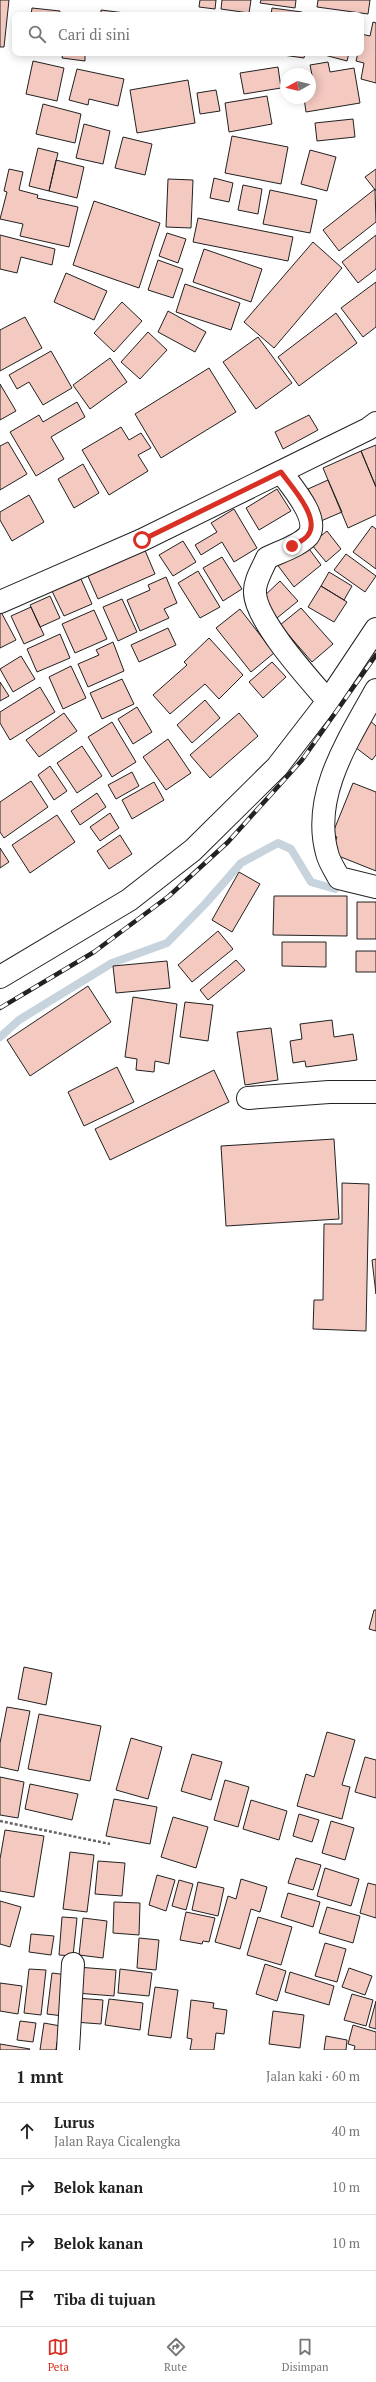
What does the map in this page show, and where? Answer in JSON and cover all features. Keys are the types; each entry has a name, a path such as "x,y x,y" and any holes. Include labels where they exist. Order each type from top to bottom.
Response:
{"street":[{"path":"0,602 142,540 281,472 376,423"},
{"path":"281,472 307,508 311,521 311,530 307,537 267,558 255,591 256,604 283,648 328,701"},
{"path":"0,977 129,900 193,850 277,767 328,701 376,629"},
{"path":"376,690 350,736 326,790 324,826 327,855 339,878 376,887"},
{"path":"248,1098 328,1092 376,1092"},
{"path":"68,2050 73,1964"}],"path":[{"path":"0,1821 110,1844"}],"building":[{"path":"0,0 9,0 4,47 0,47"},
{"path":"200,0 216,0 215,9 199,7"},
{"path":"222,0 251,0 249,12 221,9"},
{"path":"261,0 296,0 295,8 260,3"},
{"path":"318,0 370,0 368,14 364,13 364,12 317,7"},
{"path":"32,8 60,11 60,12 31,12"},
{"path":"272,8 302,12 271,12"},
{"path":"101,10 117,12 101,12"},
{"path":"373,22 376,23 376,83 361,79 364,63 356,61 357,56 364,56 364,35 370,36"},
{"path":"62,56 85,56 85,61 62,58"},
{"path":"290,56 304,56 304,58"},
{"path":"328,56 348,56 347,61"},
{"path":"33,61 64,68 57,101 26,94"},
{"path":"328,62 330,72 354,68 360,103 306,112 305,104 316,104 316,68 311,68 310,65"},
{"path":"278,67 280,88 244,94 240,73"},
{"path":"77,69 124,79 118,106 89,99 88,105 69,100"},
{"path":"188,80 195,123 137,133 130,90"},
{"path":"216,90 220,111 200,114 197,93"},
{"path":"267,96 272,124 229,132 225,103"},
{"path":"43,104 81,114 75,143 36,134"},
{"path":"353,119 355,137 317,141 315,123"},
{"path":"84,124 110,131 103,164 76,158"},
{"path":"232,136 288,147 281,184 225,173"},
{"path":"123,137 152,144 145,175 115,168"},
{"path":"38,148 58,153 49,191 29,186"},
{"path":"310,150 336,157 327,191 301,184"},
{"path":"56,160 84,167 77,198 49,191"},
{"path":"9,169 23,172 19,190 38,195 37,198 78,207 69,247 20,236 23,224 0,219 7,192 4,191"},
{"path":"376,169 376,191 365,177"},
{"path":"214,178 233,183 229,202 210,198"},
{"path":"168,179 193,180 191,228 166,227"},
{"path":"243,185 262,189 258,214 238,210"},
{"path":"375,189 376,222 339,251 323,230"},
{"path":"270,190 317,200 310,233 263,224"},
{"path":"94,201 160,223 139,288 73,265"},
{"path":"198,218 293,237 288,261 193,242"},
{"path":"167,233 186,239 178,263 159,256"},
{"path":"0,235 55,249 52,265 21,257 17,273 0,269"},
{"path":"376,235 376,269 358,283 342,262"},
{"path":"313,242 342,268 274,348 244,322"},
{"path":"204,249 262,269 251,302 193,282"},
{"path":"158,260 183,269 173,298 148,290"},
{"path":"66,273 107,291 94,320 54,302"},
{"path":"376,282 376,327 363,337 341,308"},
{"path":"185,284 240,303 231,330 176,312"},
{"path":"122,302 142,321 114,352 94,333"},
{"path":"168,311 206,332 195,352 158,332"},
{"path":"336,313 357,343 299,386 278,357"},
{"path":"25,317 42,348 0,371 0,330"},
{"path":"148,332 167,350 140,379 121,362"},
{"path":"258,337 292,383 256,409 223,362"},
{"path":"51,351 72,388 43,405 29,382 17,389 9,375"},
{"path":"110,358 127,382 90,409 73,385"},
{"path":"209,368 236,412 161,458 135,414"},
{"path":"0,384 16,411 0,420"},
{"path":"77,402 85,417 51,437 64,459 36,476 10,432 39,415 43,422"},
{"path":"309,415 318,430 283,449 275,432"},
{"path":"121,427 129,440 141,433 151,448 138,455 148,471 109,495 82,450"},
{"path":"8,442 27,474 0,490 0,446"},
{"path":"376,445 376,487 361,451"},
{"path":"361,451 376,487 376,515 348,528 323,468"},
{"path":"83,464 99,493 74,508 58,479"},
{"path":"328,480 342,512 321,521 308,489"},
{"path":"277,489 291,511 259,530 246,508"},
{"path":"29,495 44,522 12,541 0,520 0,512"},
{"path":"234,509 257,548 234,562 222,542 201,555 195,545 217,532 211,523"},
{"path":"372,526 376,529 376,569 353,552"},
{"path":"327,531 341,549 326,562 311,544"},
{"path":"183,541 196,562 173,576 159,555"},
{"path":"304,542 321,565 294,587 276,563"},
{"path":"144,548 155,574 98,599 87,574"},
{"path":"346,554 376,576 365,592 334,570"},
{"path":"222,557 242,589 223,601 203,568"},
{"path":"198,571 220,607 200,618 178,583"},
{"path":"329,572 352,586 344,600 321,586"},
{"path":"166,577 177,603 164,609 169,618 140,631 127,600 150,590 148,585"},
{"path":"81,579 92,604 64,616 52,591"},
{"path":"280,581 298,601 277,618 261,599"},
{"path":"321,586 347,602 334,622 308,607"},
{"path":"50,596 60,618 40,627 30,605"},
{"path":"122,599 137,632 118,641 103,607"},
{"path":"31,607 44,635 24,644 11,616"},
{"path":"301,608 333,644 312,662 280,625"},
{"path":"240,609 274,653 251,672 216,628"},
{"path":"0,610 16,640 0,648"},
{"path":"94,610 107,639 75,653 62,624"},
{"path":"168,628 176,645 139,662 131,645"},
{"path":"60,634 70,658 37,672 27,649"},
{"path":"209,638 243,675 219,699 205,684 170,714 153,695 187,665 184,662"},
{"path":"113,642 124,671 88,687 78,664 99,655 96,650"},
{"path":"21,656 35,679 13,692 0,669"},
{"path":"272,662 286,677 263,698 249,682"},
{"path":"71,666 86,698 63,709 49,677"},
{"path":"122,679 134,704 102,719 90,693"},
{"path":"0,682 9,696 0,701"},
{"path":"40,687 55,712 10,740 0,723 0,712"},
{"path":"205,700 220,718 192,743 177,725"},
{"path":"137,707 152,732 133,744 118,719"},
{"path":"64,713 77,731 39,757 26,740"},
{"path":"239,713 258,736 210,778 190,755"},
{"path":"369,720 376,726 376,755 372,760 351,744"},
{"path":"112,722 136,762 112,777 88,737"},
{"path":"168,739 191,773 166,790 143,757"},
{"path":"82,746 102,776 77,793 57,763"},
{"path":"50,766 67,791 54,800 38,775"},
{"path":"132,772 139,786 116,799 108,785"},
{"path":"31,781 48,807 4,838 0,832 0,802"},
{"path":"154,782 164,800 132,819 122,800"},
{"path":"353,783 376,792 376,871 331,853 337,837 332,835"},
{"path":"97,793 106,807 80,825 71,811"},
{"path":"110,813 119,828 100,841 90,827"},
{"path":"57,815 75,842 30,873 12,845"},
{"path":"120,835 132,854 109,869 97,851"},
{"path":"0,848 9,862 0,868"},
{"path":"239,872 260,884 232,932 212,920"},
{"path":"274,896 347,896 347,936 273,935"},
{"path":"357,902 376,902 376,939 357,939"},
{"path":"218,931 233,949 192,982 178,965"},
{"path":"282,942 326,942 326,967 282,966"},
{"path":"356,951 376,951 376,972 356,972"},
{"path":"236,960 245,970 208,1000 200,990"},
{"path":"167,961 170,988 116,993 113,966"},
{"path":"88,986 111,1022 30,1076 7,1040"},
{"path":"133,997 177,1004 169,1064 155,1061 154,1072 136,1070 137,1059 125,1057"},
{"path":"185,1002 213,1005 208,1041 180,1037"},
{"path":"332,1020 334,1037 353,1034 357,1060 306,1067 305,1061 293,1063 290,1041 302,1039 300,1024"},
{"path":"271,1028 278,1080 245,1085 237,1032"},
{"path":"117,1067 134,1102 84,1126 68,1092"},
{"path":"214,1070 229,1102 110,1160 95,1129"},
{"path":"334,1139 339,1219 226,1226 221,1146"},
{"path":"342,1183 369,1184 366,1331 313,1329 314,1300 323,1300 324,1224 342,1224"},
{"path":"376,1259 376,1294 372,1260"},
{"path":"374,1610 376,1610 376,1631 369,1629"},
{"path":"24,1667 52,1673 46,1705 18,1699"},
{"path":"7,1707 30,1711 18,1771 0,1767 0,1743"},
{"path":"39,1714 101,1726 90,1781 28,1769"},
{"path":"327,1732 355,1740 342,1785 350,1787 342,1819 297,1806 306,1774 314,1777"},
{"path":"131,1738 162,1747 148,1799 116,1790"},
{"path":"192,1754 222,1762 211,1800 181,1791"},
{"path":"365,1757 376,1760 376,1798 355,1792"},
{"path":"0,1777 24,1782 18,1818 0,1815"},
{"path":"225,1780 249,1787 238,1827 214,1820"},
{"path":"30,1784 78,1794 72,1820 25,1809"},
{"path":"114,1799 157,1807 150,1844 106,1836"},
{"path":"251,1800 287,1811 279,1840 243,1829"},
{"path":"299,1814 319,1820 312,1842 293,1836"},
{"path":"173,1817 208,1827 196,1868 161,1857"},
{"path":"331,1821 354,1828 345,1860 322,1853"},
{"path":"5,1830 44,1836 34,1897 0,1891 0,1859"},
{"path":"70,1852 94,1855 87,1912 63,1909"},
{"path":"296,1858 321,1865 313,1890 288,1883"},
{"path":"98,1861 125,1863 122,1896 95,1894"},
{"path":"325,1868 359,1879 351,1906 317,1896"},
{"path":"157,1875 175,1880 166,1911 149,1905"},
{"path":"241,1879 267,1887 260,1912 251,1909 240,1949 215,1942 228,1896 236,1899"},
{"path":"179,1880 193,1884 186,1910 172,1906"},
{"path":"198,1882 224,1888 218,1916 192,1910"},
{"path":"368,1883 376,1885 376,1918 360,1913"},
{"path":"288,1893 320,1902 313,1927 281,1917"},
{"path":"0,1901 21,1907 10,1947 0,1944"},
{"path":"114,1902 140,1903 139,1935 113,1933"},
{"path":"327,1907 360,1916 353,1943 319,1933"},
{"path":"186,1912 215,1918 209,1942 203,1941 202,1944 180,1940"},
{"path":"62,1917 77,1918 73,1956 59,1955"},
{"path":"258,1917 292,1927 281,1965 247,1955"},
{"path":"83,1918 107,1921 103,1958 79,1955"},
{"path":"31,1934 54,1936 51,1955 29,1952"},
{"path":"139,1938 159,1940 156,1970 137,1968"},
{"path":"325,1943 346,1949 337,1982 315,1976"},
{"path":"265,1964 286,1971 277,2001 256,1994"},
{"path":"77,1967 116,1970 114,1996 76,1993"},
{"path":"349,1968 372,1976 365,1995 342,1987"},
{"path":"29,1969 46,1970 41,2015 24,2013"},
{"path":"120,1969 152,1973 149,1996 118,1993"},
{"path":"290,1972 334,1986 329,2005 285,1992"},
{"path":"52,1973 68,1975 63,2016 47,2014"},
{"path":"0,1983 22,1986 18,2014 0,2011"},
{"path":"155,1987 178,1990 171,2038 148,2035"},
{"path":"352,1994 373,2000 366,2026 344,2020"},
{"path":"76,1998 103,2000 101,2024 74,2022"},
{"path":"109,1999 143,2003 140,2030 105,2025"},
{"path":"191,2000 214,2003 213,2008 227,2010 224,2034 216,2033 214,2050 190,2050 192,2039 187,2038"},
{"path":"376,2001 376,2029 369,2027"},
{"path":"273,2011 304,2015 300,2048 269,2044"},
{"path":"20,2021 36,2023 33,2042 17,2040"},
{"path":"44,2023 66,2027 63,2043 57,2042 56,2050 40,2050"},
{"path":"353,2025 376,2032 376,2050 354,2050 355,2046 348,2044"},
{"path":"326,2036 347,2040 346,2050 324,2050"},
{"path":"0,2044 30,2049 0,2050"}],"waterway":[{"path":"0,1037 19,1020 112,963 167,943 206,903 241,863 278,843 291,849 311,882 335,889"}],"railway":[{"path":"0,1008 94,952 169,896 228,842 302,760 376,655"}],"route":[{"path":"142,540 281,472 307,508 311,521 311,530 307,537 292,546"}]}
